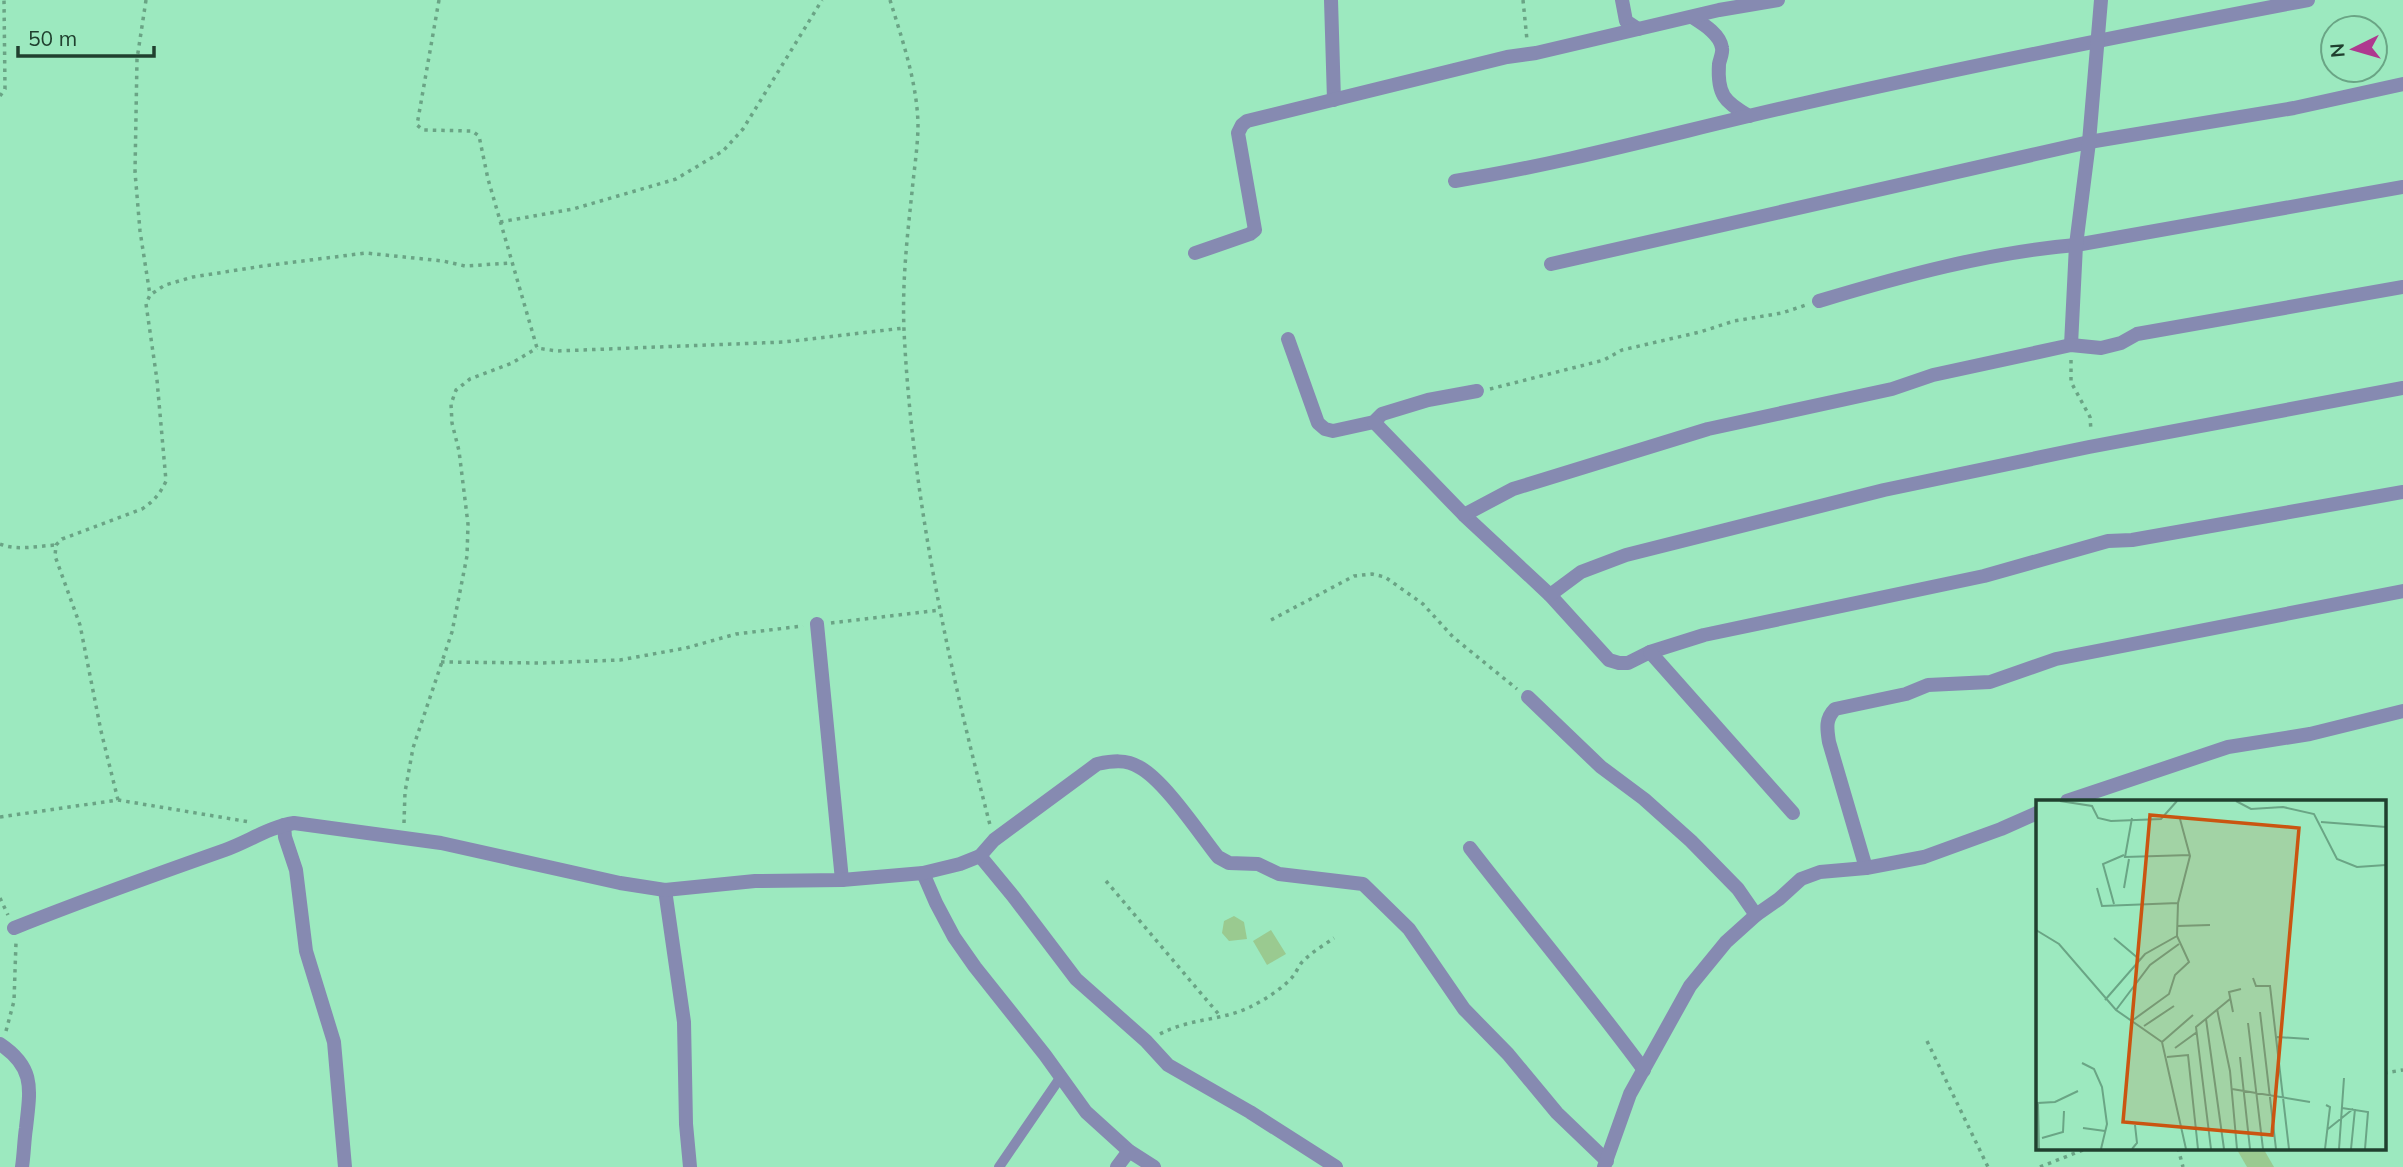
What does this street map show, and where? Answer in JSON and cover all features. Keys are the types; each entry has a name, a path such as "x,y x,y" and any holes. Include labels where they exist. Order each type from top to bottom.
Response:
{"street":[{"path":"1331,0 1334,100"},
{"path":"1622,0 1626,21 1638,30"},
{"path":"1195,253 1255,230 1238,133 1247,121 1507,57 1536,53 1692,17 1718,5 1778,0"},
{"path":"2071,345 2076,245 2089,142 2101,0"},
{"path":"1455,181 1532,169 1749,116 2098,41 2308,0"},
{"path":"1692,17 1716,35 1722,47 1719,64 1720,87 1724,99 1749,116"},
{"path":"1551,264 2089,142 2294,108 2403,84"},
{"path":"1819,301 1882,282 2042,248 2076,245 2403,187"},
{"path":"1464,514 1513,489 1708,429 1892,389 1933,375 2071,345 2101,348 2121,343 2137,334 2403,287"},
{"path":"1288,339 1318,423 1325,429 1333,431 1374,422 1382,414 1477,391"},
{"path":"1550,595 1581,572 1626,555 1884,490 2089,447 2403,388"},
{"path":"1374,422 1464,514 1550,595 1609,660 1619,663 1628,663 1704,635 1984,576 2109,541 2132,540 2403,492"},
{"path":"1866,868 1829,742 1829,715 1835,709 1906,694 1928,685 1990,682 2056,659 2403,591"},
{"path":"817,624 842,880"},
{"path":"1650,653 1793,813"},
{"path":"1528,697 1601,767 1644,799 1691,841 1738,889 1756,915"},
{"path":"2070,800 2228,747 2310,734 2403,711"},
{"path":"14,928 245,843 281,826 302,824 441,843 620,883 665,890 755,881 842,880 923,873 980,856 994,841 1097,764 1117,760 1138,766 1155,778 1218,857 1229,863 1258,864 1279,874 1363,884 1374,893 1409,929 1464,1009 1508,1054 1557,1113 1605,1164"},
{"path":"1605,1164 1630,1094 1690,986 1726,942 1756,915 1801,879 1820,872 1866,868 1924,857 2036,813"},
{"path":"281,826 296,870 306,951 334,1042 345,1167"},
{"path":"1470,848 1530,926 1594,1002 1644,1070"},
{"path":"980,856 1076,979 1146,1041 1168,1065 1250,1112 1336,1167"},
{"path":"923,873 954,937 1086,1112 1129,1151 1154,1167"},
{"path":"665,890 684,1022 686,1124 690,1167"},
{"path":"1,1044 19,1059 28,1078 31,1097 22,1167"},
{"path":"1117,1167 1129,1151"}],"lane":[{"path":"999,1167 1060,1078"}],"path":[{"path":"0,96 5,89 4,0"},
{"path":"146,0 138,59 135,172 139,231 150,295"},
{"path":"439,0 417,125 423,130 472,131 479,136 500,222 537,348"},
{"path":"500,222 573,209 665,183 701,166 723,151 743,129 822,0"},
{"path":"890,0 905,50 918,124 905,254 904,328 912,426 924,519 940,610 994,841"},
{"path":"1523,0 1528,43 1536,53"},
{"path":"118,800 80,625 55,556 56,545 62,539 142,509 153,502 166,481 157,380 146,320 146,304 150,295 165,285 193,278 366,253 465,266 512,263"},
{"path":"1477,391 1498,388 1604,360 1622,351 1734,321 1782,313 1819,301"},
{"path":"403,839 405,792 414,748 452,632 468,535 465,487 452,423 452,404 456,390 470,379 512,363 537,348 557,351 727,346 904,328"},
{"path":"2071,345 2071,382 2090,417 2089,447"},
{"path":"0,544 22,548 56,545"},
{"path":"1271,620 1354,576 1372,574 1385,577 1423,604 1453,637 1528,697"},
{"path":"441,662 540,663 620,660 686,648 736,634 940,610"},
{"path":"0,817 118,800 281,826"},
{"path":"1106,881 1221,1017"},
{"path":"0,898 14,928 17,950 14,1001 1,1044"},
{"path":"1146,1041 1176,1026 1204,1018 1221,1017 1250,1007 1293,977 1303,961 1334,938"},
{"path":"1927,1041 1988,1167"},
{"path":"2040,1167 2083,1150"},
{"path":"2179,1150 2183,1167"}],"building":[{"path":"1234,916 1244,922 1247,939 1229,941 1222,933 1224,921"},
{"path":"1271,930 1286,954 1267,965 1253,941"},
{"path":"2237,1150 2264,1150 2274,1167 2247,1167"}]}
